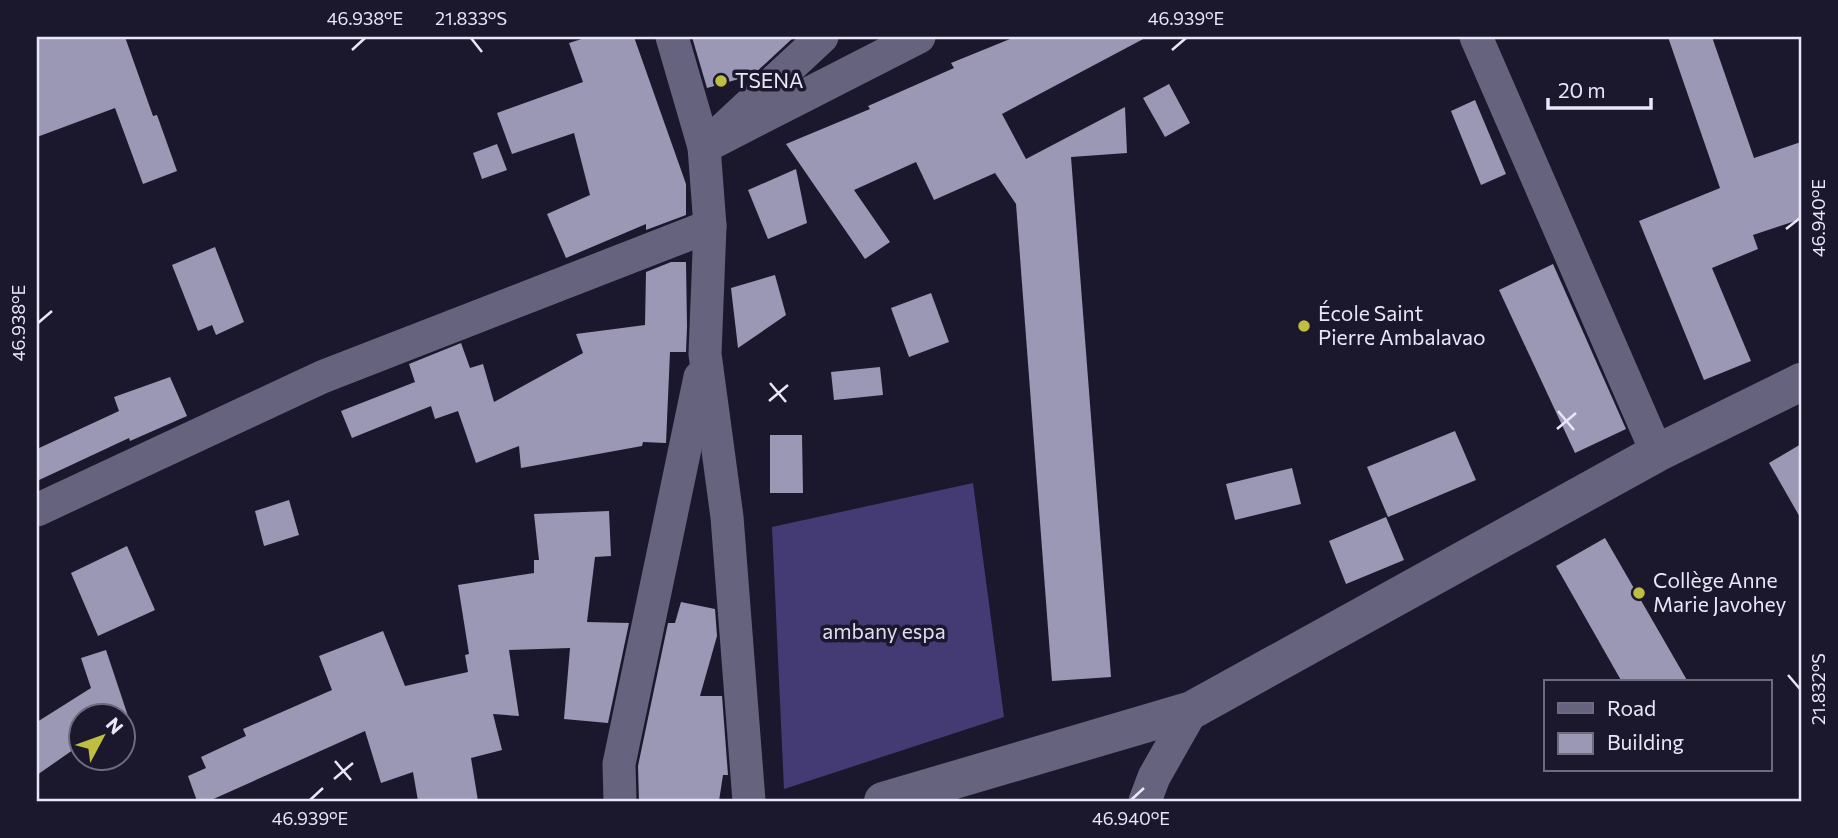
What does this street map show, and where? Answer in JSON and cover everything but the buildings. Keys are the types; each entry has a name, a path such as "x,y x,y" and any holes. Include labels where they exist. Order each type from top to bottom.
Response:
{"street":[{"path":"672,37 704,147 709,226 705,354 727,517 749,801"},
{"path":"704,147 822,37"},
{"path":"704,147 919,37"},
{"path":"1476,37 1657,453"},
{"path":"37,510 322,377 709,226"},
{"path":"620,801 619,764 705,354"},
{"path":"883,801 1192,710 1657,453 1801,382"},
{"path":"1145,801 1192,710"}],"green space":[{"name":"ambany espa","path":"973,483 1004,717 784,789 772,527"}],"place":[{"name":"TSENA","path":"721,81"},
{"name":"École Saint Pierre Ambalavao","path":"1304,326"},
{"name":"Collège Anne Marie Javohey","path":"1639,593"}]}
